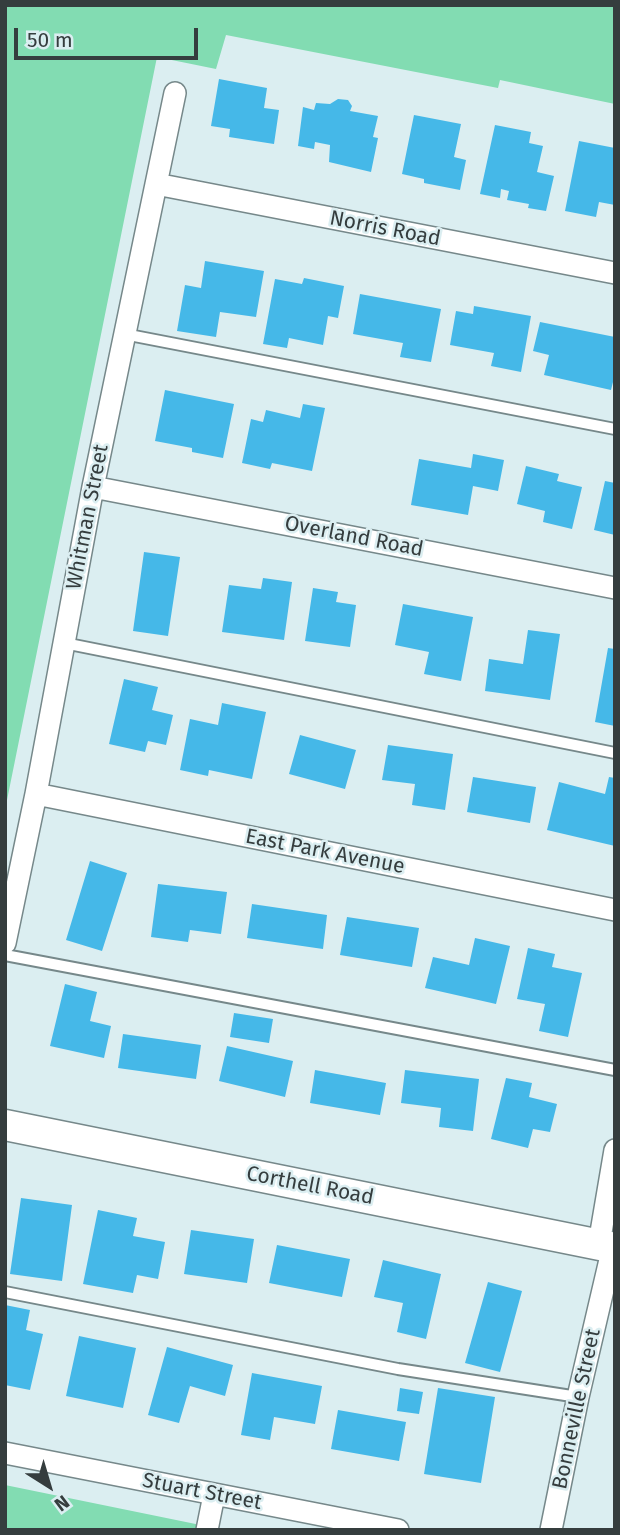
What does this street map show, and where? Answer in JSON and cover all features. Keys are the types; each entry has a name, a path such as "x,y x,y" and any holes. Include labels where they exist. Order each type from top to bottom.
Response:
{"street":[{"name":"Whitman Street","path":"5,943 36,794 93,486 175,93"},
{"name":"Norris Road","path":"156,184 615,274"},
{"name":"Overland Road","path":"93,486 615,588"},
{"name":"East Park Avenue","path":"36,794 615,910"},
{"name":"Corthell Road","path":"5,1125 609,1246"},
{"name":"Bonneville Street","path":"551,1530 609,1246 615,1150"},
{"name":"Stuart Street","path":"5,1452 372,1527 398,1530"},
{"path":"207,1530 214,1495"}],"lane":[{"path":"124,334 615,429"},
{"path":"64,643 615,753"},
{"path":"5,955 615,1070"},
{"path":"5,1292 398,1369 578,1397"}],"green space":[{"path":"5,5 615,5 615,104 500,80 498,88 226,35 216,69 157,57 5,810"},
{"path":"5,1485 225,1530 5,1530"}],"building":[{"path":"219,79 267,88 264,108 279,110 274,144 229,137 230,129 211,126"},
{"path":"338,99 348,100 352,106 350,111 378,116 373,137 378,138 371,172 329,162 330,145 315,142 314,149 298,146 303,107 314,110 316,103 330,104"},
{"path":"414,115 461,124 454,157 466,160 460,190 424,183 424,179 402,174"},
{"path":"495,125 531,132 529,143 543,146 537,172 554,176 546,211 528,208 529,204 507,200 509,191 501,189 500,198 480,194"},
{"path":"579,141 615,148 615,205 599,202 596,217 565,211"},
{"path":"205,261 264,271 256,317 220,312 216,337 177,331 185,285 201,288"},
{"path":"304,278 344,286 338,318 328,316 323,345 289,338 287,348 263,344 275,279 302,284"},
{"path":"360,294 441,309 431,362 400,357 403,343 353,334"},
{"path":"474,306 531,316 521,372 491,366 494,353 450,345 456,311 473,314"},
{"path":"540,322 615,337 615,374 611,390 544,375 549,355 533,351"},
{"path":"165,390 234,404 223,458 192,452 192,448 155,441"},
{"path":"303,404 325,408 312,471 272,463 270,469 242,463 251,419 263,422 266,410 300,418"},
{"path":"473,454 504,460 498,491 473,486 468,515 411,505 419,459 471,468"},
{"path":"526,466 559,474 557,481 582,487 572,529 543,522 545,511 517,504"},
{"path":"605,481 615,483 615,535 594,530"},
{"path":"144,552 180,557 168,636 133,631"},
{"path":"263,578 292,582 284,640 222,632 229,585 261,589"},
{"path":"313,588 338,592 336,602 356,605 350,647 305,641"},
{"path":"403,604 473,617 461,681 424,674 429,652 395,645"},
{"path":"528,630 560,634 550,700 485,691 489,659 523,664"},
{"path":"608,648 615,649 615,726 595,722"},
{"path":"124,679 158,687 152,710 173,715 166,745 148,741 145,752 109,744"},
{"path":"222,703 266,712 252,779 209,770 208,776 180,770 190,719 218,725"},
{"path":"300,735 356,750 345,789 289,774"},
{"path":"388,745 453,754 445,810 412,805 415,784 382,780"},
{"path":"473,777 536,787 530,823 467,812"},
{"path":"609,777 615,778 615,846 547,830 559,782 605,794"},
{"path":"90,861 127,873 102,951 66,940"},
{"path":"158,884 227,892 221,934 190,930 188,942 151,937"},
{"path":"252,904 327,915 323,949 247,938"},
{"path":"347,917 419,928 412,967 340,955"},
{"path":"475,938 510,946 496,1004 425,988 433,957 469,965"},
{"path":"528,948 555,954 552,967 582,973 568,1037 539,1031 545,1004 517,999"},
{"path":"65,984 97,992 90,1021 111,1026 104,1058 50,1046"},
{"path":"234,1013 273,1019 269,1043 230,1037"},
{"path":"123,1034 201,1045 196,1079 118,1068"},
{"path":"227,1046 293,1061 285,1097 219,1081"},
{"path":"315,1070 386,1083 380,1115 310,1103"},
{"path":"405,1070 479,1079 473,1131 439,1127 441,1108 401,1103"},
{"path":"506,1078 532,1083 529,1097 557,1104 550,1132 533,1129 528,1148 491,1139"},
{"path":"21,1198 72,1205 62,1281 10,1274"},
{"path":"98,1210 137,1218 133,1236 165,1242 158,1279 137,1275 133,1293 83,1284"},
{"path":"191,1230 254,1239 247,1283 184,1274"},
{"path":"277,1245 350,1259 342,1297 269,1283"},
{"path":"383,1260 441,1274 426,1339 397,1332 403,1303 374,1297"},
{"path":"488,1282 522,1291 500,1372 465,1363"},
{"path":"5,1305 30,1310 26,1330 43,1334 30,1390 5,1385"},
{"path":"79,1336 136,1348 123,1408 66,1396"},
{"path":"167,1347 233,1365 225,1396 190,1386 179,1423 148,1415"},
{"path":"252,1373 322,1386 315,1424 274,1417 270,1440 241,1435"},
{"path":"400,1388 423,1392 419,1414 397,1411"},
{"path":"438,1388 495,1397 481,1483 424,1474"},
{"path":"338,1410 406,1422 399,1461 331,1449"}]}
